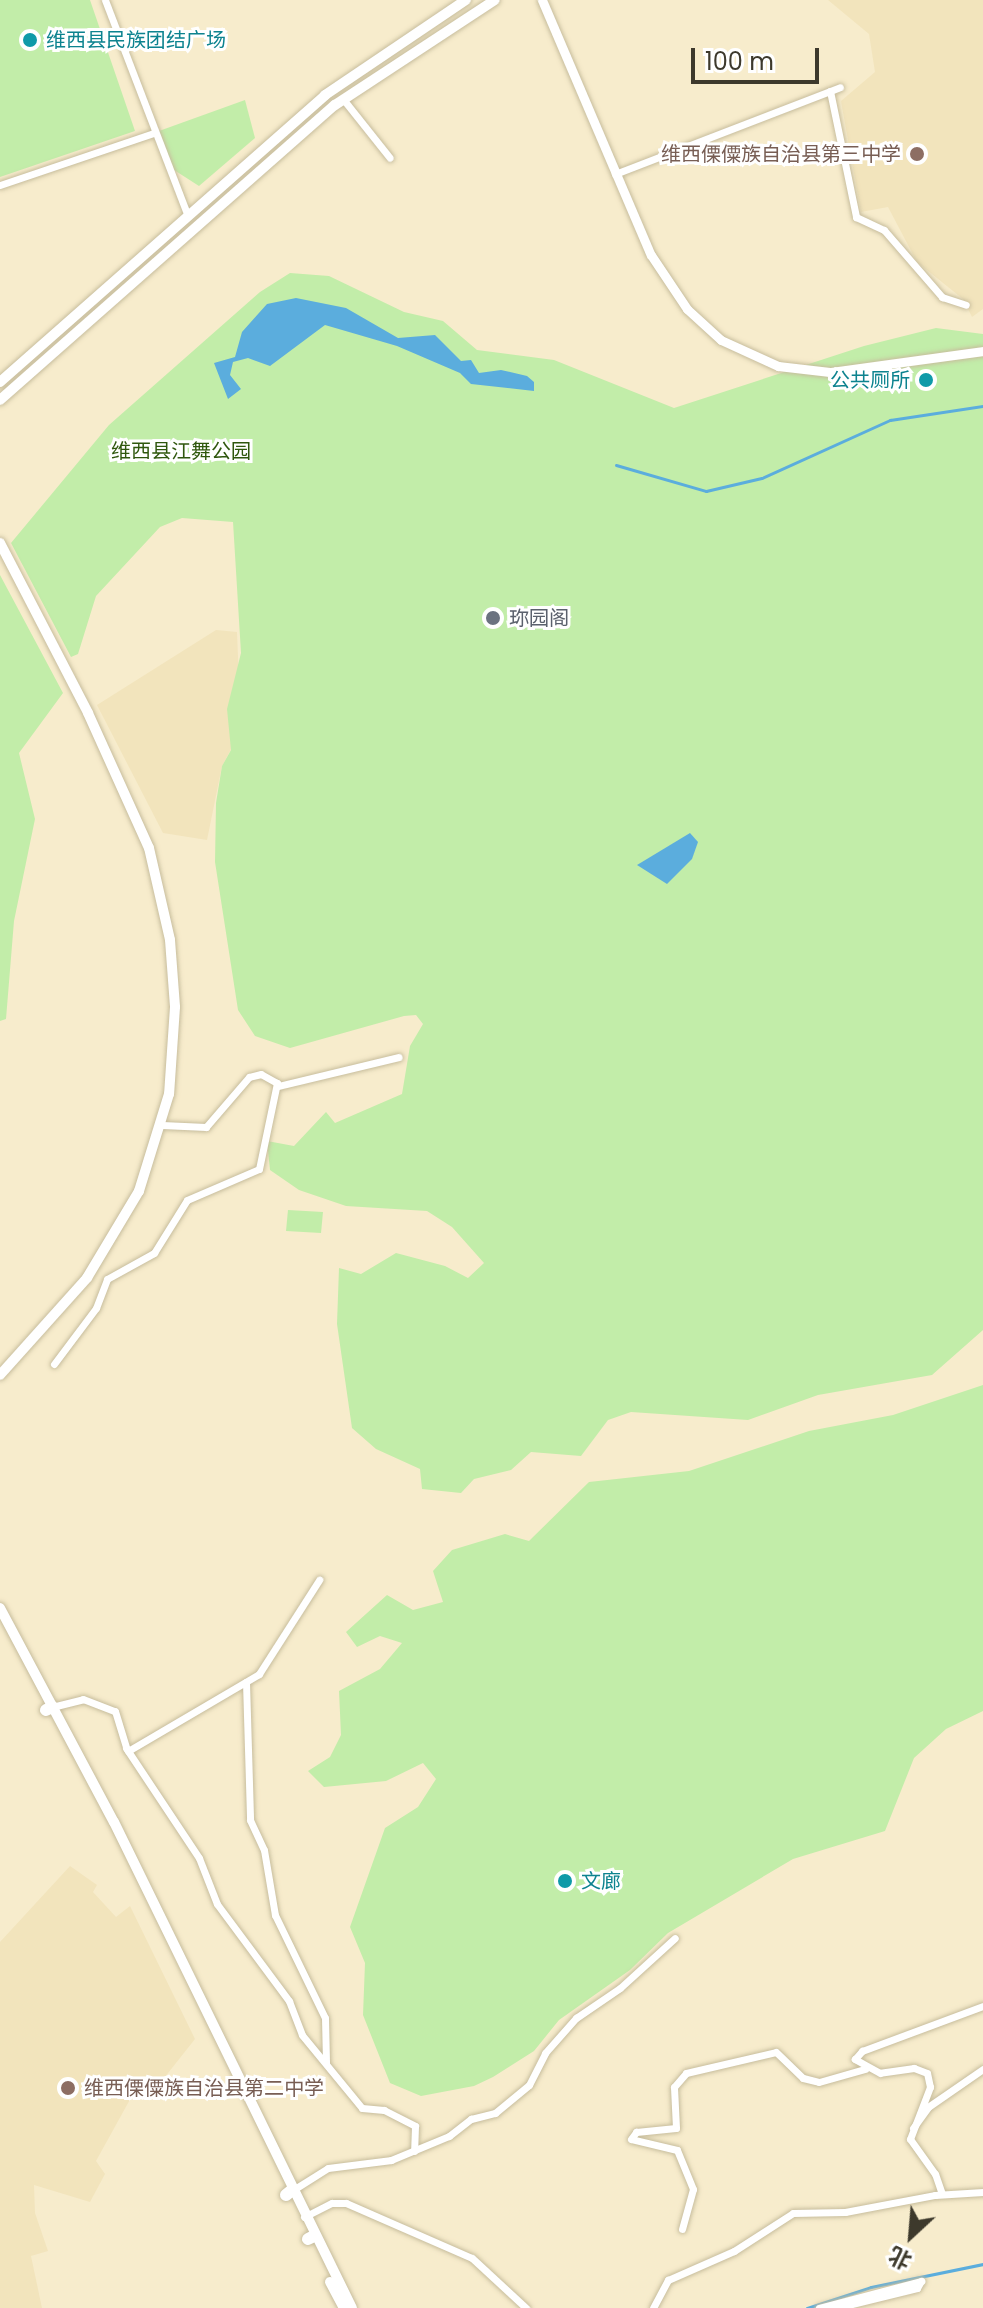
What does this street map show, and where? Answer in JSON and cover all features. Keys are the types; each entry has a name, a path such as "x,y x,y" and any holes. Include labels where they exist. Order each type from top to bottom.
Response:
{"main road":[{"path":"0,382 325,95 466,0"},
{"path":"0,400 343,99 495,0"},
{"path":"0,543 88,713 152,857 175,984 173,1065 162,1125 139,1191 104,1253 0,1375"},
{"path":"0,1608 49,1708"},
{"path":"0,1622 114,1822 344,2308"},
{"path":"288,2193 352,2308"}],"street":[{"path":"105,0 188,216"},
{"path":"542,0 615,174 666,281 721,340 778,366 830,372 983,351"},
{"path":"615,174 840,87"},
{"path":"830,91 856,217 884,230 942,297 966,305"},
{"path":"343,99 390,158"},
{"path":"0,185 154,133"},
{"path":"278,1086 399,1057"},
{"path":"54,1364 90,1318 107,1279 154,1253 187,1200 259,1169 261,1139 278,1086 273,1078 255,1075 231,1094 206,1127 162,1125"},
{"path":"128,1751 246,1682 271,1662 297,1609 319,1580"},
{"path":"246,1682 250,1820 264,1850 275,1915 325,2018 326,2063"},
{"path":"49,1708 83,1699 111,1706 128,1751 199,1858 217,1904 262,1958 289,2001 302,2035 362,2108 384,2110 411,2123 418,2135 414,2151"},
{"path":"288,2193 328,2168 379,2162 414,2151 471,2119 495,2113 529,2085 545,2053 576,2018 620,1988 675,1938"},
{"path":"942,2194 930,2166 914,2150 911,2129 928,2095 927,2073 914,2068 880,2073 865,2069 855,2059 862,2051 983,2006"},
{"path":"682,2229 693,2189 677,2150 634,2141 631,2135 676,2128 674,2087 686,2073 776,2052 803,2078 819,2082 865,2069"},
{"path":"911,2129 958,2082 983,2069"},
{"path":"653,2308 668,2280 734,2251 793,2213 845,2212 942,2194 983,2192"},
{"path":"304,2217 338,2201 356,2207 472,2258 526,2308"},
{"path":"819,2308 921,2281 917,2288 836,2308"}],"shaded area":[{"name":"维西傈僳族自治县第三中学","path":"828,0 983,0 983,309 972,317 963,299 917,262 888,207 861,212 841,101 875,72 869,34"},
{"path":"216,630 237,632 241,731 222,766 207,840 163,833 97,705"},
{"name":"维西傈僳族自治县第二中学","path":"70,1866 97,1885 93,1892 116,1917 130,1906 195,2039 153,2092 138,2085 96,2161 105,2174 90,2202 34,2185 35,2213 48,2251 31,2256 42,2308 0,2308 0,1942"}],"green space":[{"path":"0,0 90,0 135,131 0,177"},
{"path":"245,100 255,138 199,186 171,168 159,131"},
{"name":"维西县江舞公园","path":"290,273 329,276 404,312 443,321 477,350 554,360 674,408 864,346 936,328 983,334 983,1330 932,1375 818,1395 748,1420 631,1412 608,1420 581,1456 531,1452 511,1470 474,1479 461,1493 422,1489 420,1469 376,1449 352,1428 337,1324 339,1268 361,1274 396,1253 445,1266 468,1278 484,1263 452,1227 427,1211 346,1206 299,1190 270,1170 267,1141 294,1146 326,1112 335,1123 402,1094 410,1046 423,1024 416,1015 404,1016 290,1048 255,1036 238,1010 215,862 216,803 222,766 231,750 227,709 241,653 233,522 182,518 160,527 96,596 78,654 71,657 11,543 109,425 260,292"},
{"path":"0,575 63,693 19,753 35,819 14,921 6,1019 0,1021"},
{"path":"288,1210 323,1212 321,1233 286,1231"},
{"path":"983,1385 983,1711 946,1729 914,1758 885,1831 793,1859 668,1933 630,1970 559,2020 534,2051 493,2077 474,2086 421,2096 390,2083 363,2015 365,1963 350,1927 385,1828 418,1807 436,1779 423,1763 386,1781 324,1787 308,1771 330,1757 341,1735 339,1691 380,1669 402,1643 380,1636 357,1647 346,1632 387,1595 413,1610 443,1602 433,1571 452,1550 505,1534 529,1541 589,1482 689,1471 809,1431 893,1415"}],"water":[{"path":"296,298 346,308 398,338 435,335 461,361 471,360 479,373 501,370 527,376 534,382 534,391 471,384 460,373 397,346 325,325 270,366 248,358 233,362 230,375 241,389 228,399 214,363 235,357 242,332 267,304"},
{"path":"690,833 698,842 692,859 667,884 637,865"}],"waterway":[{"path":"616,465 706,491 762,478 890,420 983,406"},
{"path":"807,2308 871,2287 983,2264"}],"place":[{"name":"维西县民族团结广场","path":"30,40"},
{"name":"维西傈僳族自治县第三中学","path":"917,154"},
{"name":"公共厕所","path":"926,380"},
{"name":"珎园阁","path":"493,618"},
{"name":"文廊","path":"565,1881"},
{"name":"维西傈僳族自治县第二中学","path":"68,2088"}]}
